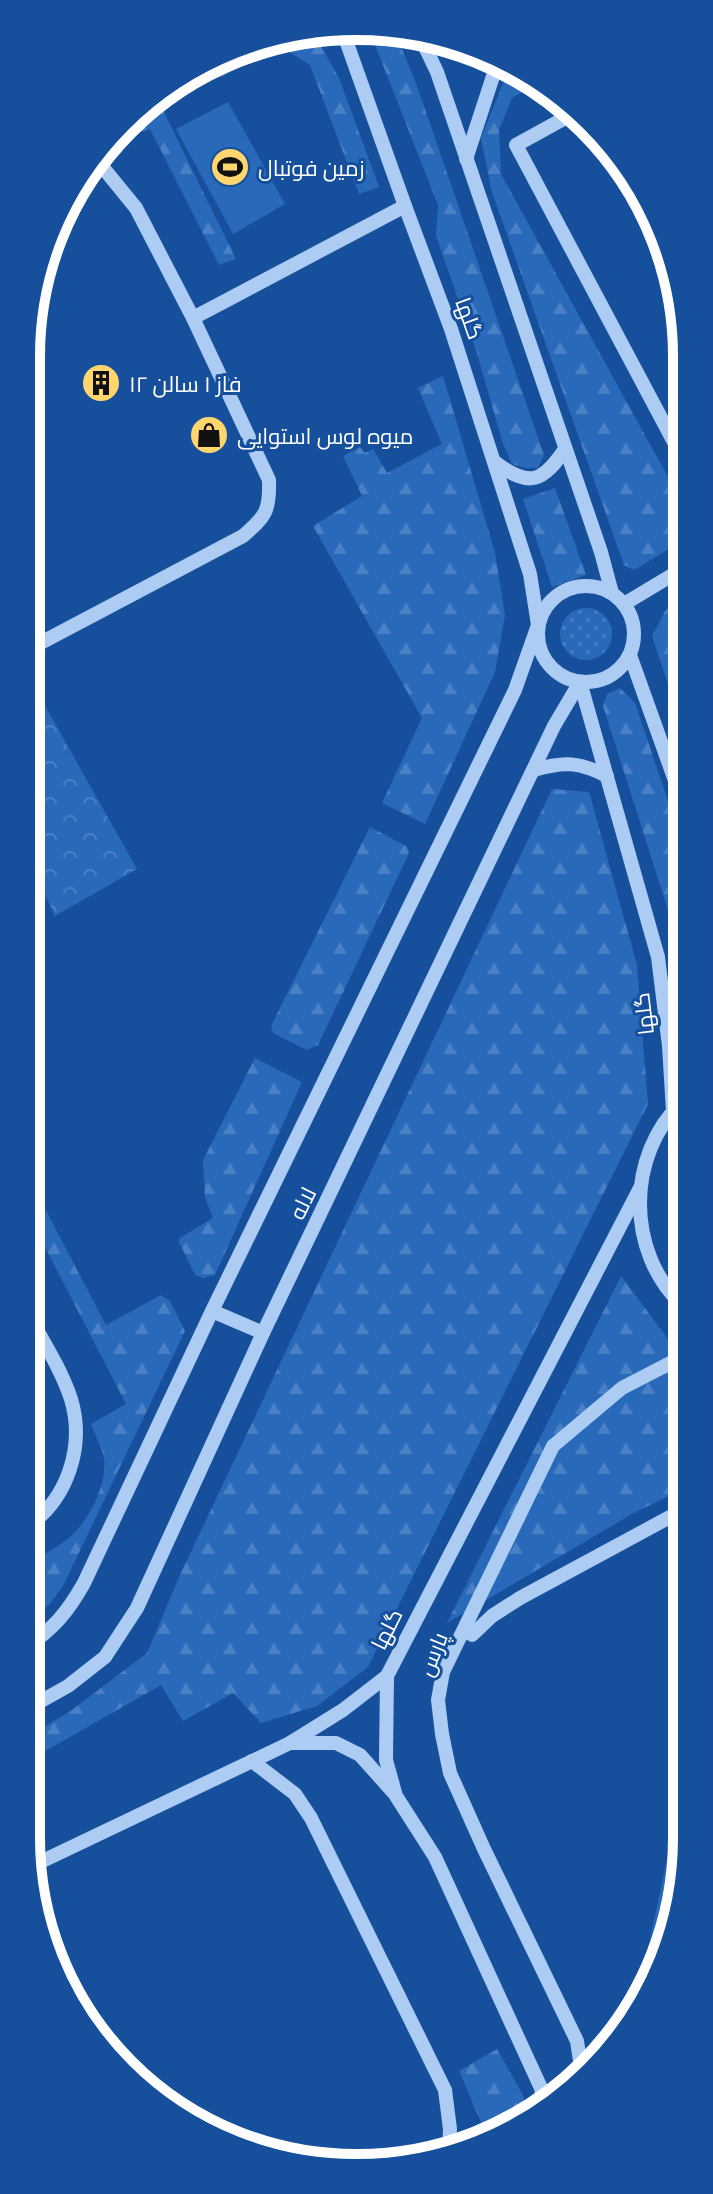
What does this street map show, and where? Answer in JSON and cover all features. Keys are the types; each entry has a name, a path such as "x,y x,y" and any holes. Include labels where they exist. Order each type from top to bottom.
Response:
{"street":[{"name":"گلها","path":"346,40 451,329 496,463 530,574 538,625"},
{"path":"426,48 437,72 612,593"},
{"path":"466,159 494,72"},
{"path":"564,118 516,145 673,440"},
{"path":"40,643 243,536 263,518 269,502 269,480 193,318 136,208 103,167"},
{"path":"193,318 405,206"},
{"path":"496,463 521,478 543,476 551,470 565,449"},
{"path":"624,604 673,575"},
{"path":"582,585 598,586 624,604 634,629 630,655 609,676 595,682 565,678 552,669 542,656 537,641 538,625 543,610 553,597 582,585"},
{"name":"لاله","path":"40,1638 70,1609 515,690 538,625"},
{"path":"630,655 673,775"},
{"name":"گلها","path":"580,682 658,957 673,1073"},
{"name":"لاله","path":"40,1701 87,1672 105,1657 122,1635 554,726 580,682"},
{"path":"534,770 573,763 585,765 607,776"},
{"path":"673,1113 657,1134 646,1160 640,1188 640,1226 651,1263 673,1296"},
{"name":"گلها","path":"542,2094 435,1857 396,1796 386,1760 387,1676 640,1188"},
{"path":"212,1311 263,1333"},
{"path":"40,1336 71,1400 75,1422 74,1455 67,1480 54,1503 40,1515"},
{"name":"پارس","path":"580,2061 577,2041 450,1773 438,1700 443,1672 553,1446 622,1388 673,1362"},
{"name":"پارس","path":"472,1635 492,1616 520,1598 673,1515"},
{"path":"41,1862 290,1743 343,1710 387,1676"},
{"path":"290,1743 336,1743 360,1755 396,1796"},
{"path":"252,1761 295,1794 311,1818 445,2090 450,2140"}],"green space":[{"path":"373,41 400,43 417,86 544,455 538,468 512,464 503,444 476,350 436,236 438,205"},
{"path":"319,43 339,78 379,187 359,194 310,65 288,51 279,50"},
{"path":"256,57 222,77 218,72"},
{"path":"505,77 527,90 512,98 499,130 501,174 673,486 673,547 634,570 624,565 491,189 481,138"},
{"name":"زمین فوتبال","path":"228,102 285,204 233,234 176,129"},
{"path":"162,107 236,259 219,265 150,129 131,135"},
{"path":"443,376 495,553 505,615 495,672 425,824 382,803 422,718 313,526 362,496 343,456 360,447 365,453 373,449 387,473 442,444 418,388"},
{"path":"555,488 586,575 552,587 523,499"},
{"path":"673,604 673,699 652,636 665,611"},
{"path":"586,608 605,615 612,634 605,653 586,660 567,653 560,634 567,615"},
{"path":"620,688 635,703 673,815 673,926 603,706 607,694"},
{"path":"40,697 137,869 55,916 40,884"},
{"path":"552,789 589,792 637,965 648,1104 368,1667 317,1706 261,1723 233,1693 183,1721 161,1685 40,1754 40,1729 72,1710 147,1653 180,1575"},
{"path":"370,827 406,846 409,853 318,1045 307,1050 273,1033 271,1026"},
{"path":"255,1058 302,1082 215,1275 204,1278 195,1275 179,1242 180,1238 213,1218 205,1197 203,1160"},
{"path":"40,1199 106,1325 161,1295 170,1301 185,1331 64,1584 40,1613 40,1556 73,1534 88,1515 99,1493 104,1459 91,1424 126,1404 40,1237"},
{"path":"621,1276 673,1346 673,1494 632,1514 447,1623"},
{"path":"673,1831 667,1899 643,1970"},
{"path":"497,2049 524,2097 524,2106 481,2128 459,2071"}],"place":[{"name":"زمین فوتبال","path":"230,167"},
{"name":"فاز ۱ سالن ۱۲","path":"101,383"},
{"name":"میوه لوس استوایی","path":"209,435"}]}
